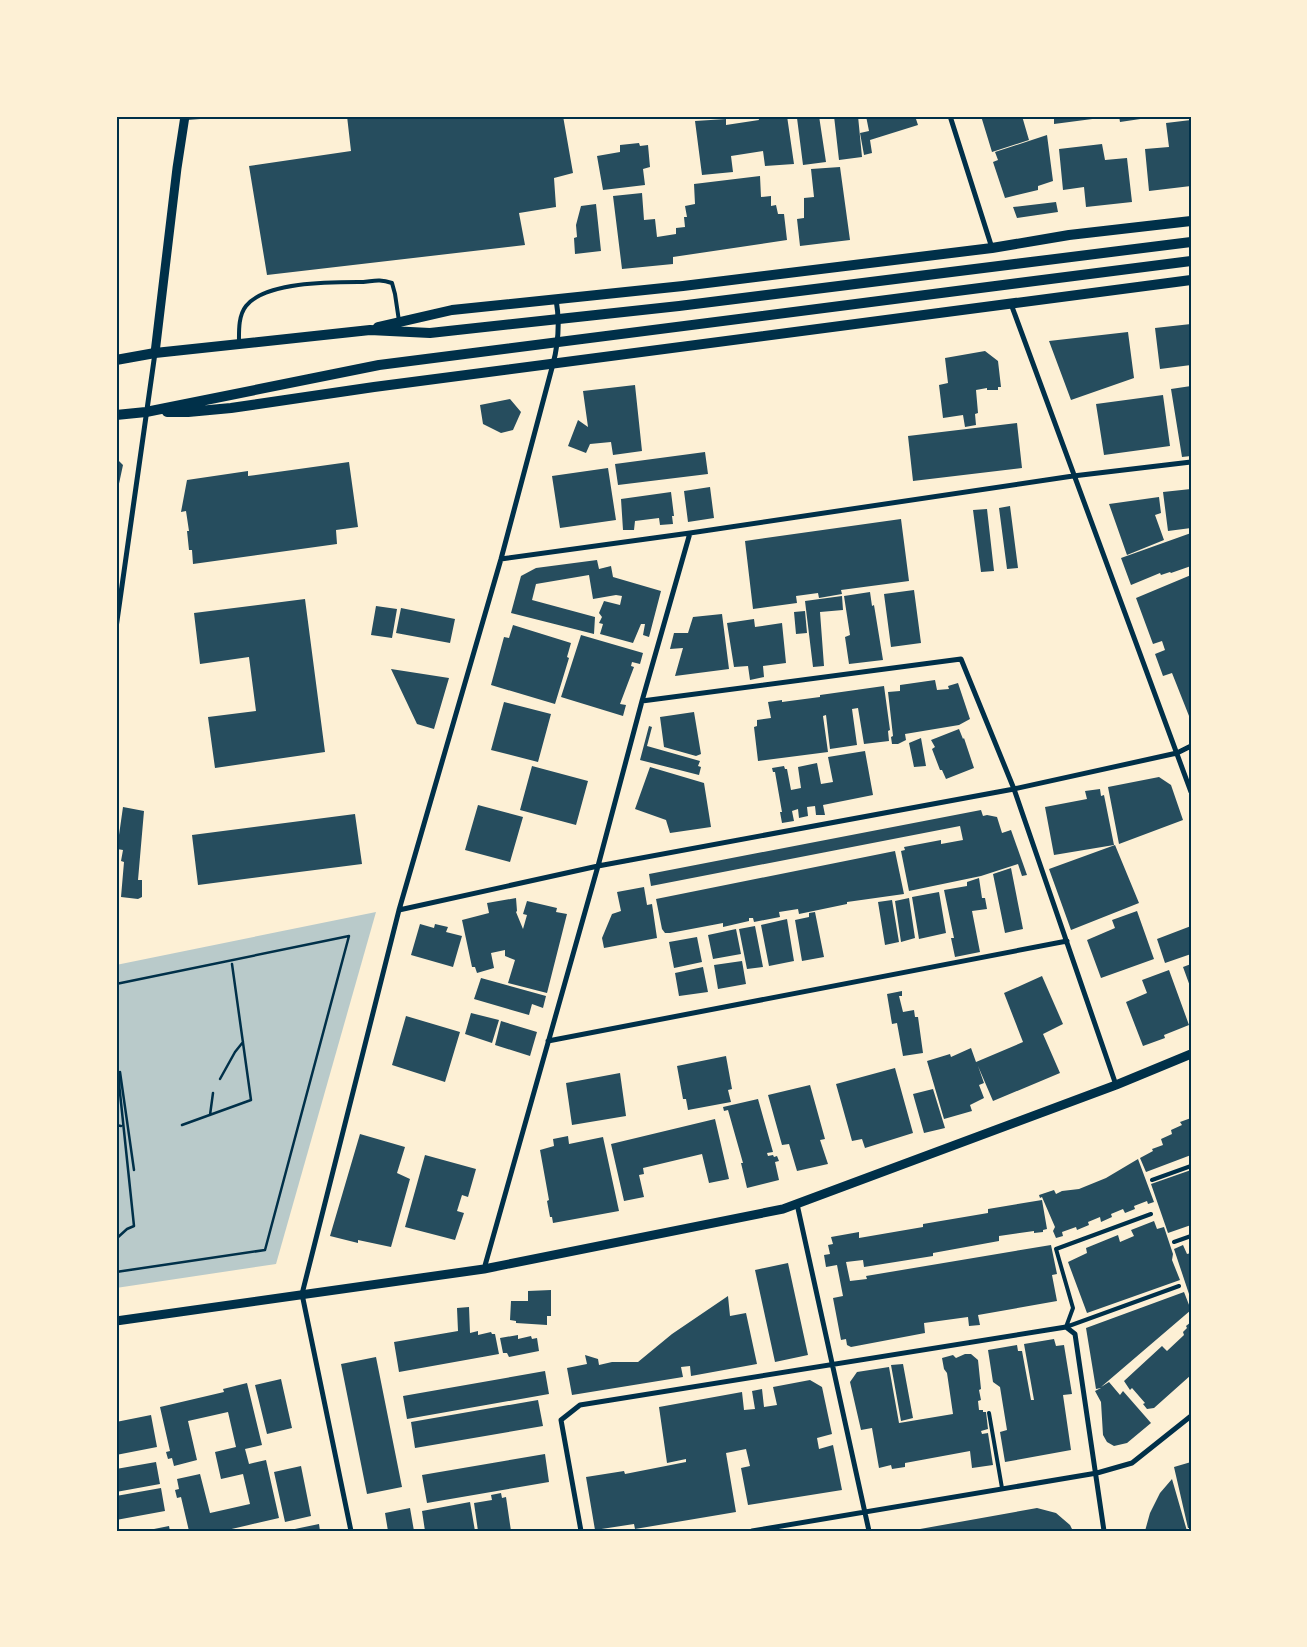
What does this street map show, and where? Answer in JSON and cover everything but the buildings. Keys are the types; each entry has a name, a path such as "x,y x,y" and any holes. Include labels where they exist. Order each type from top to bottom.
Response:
{"main road":[{"path":"370,330 399,321 452,310 693,284 992,248 1191,220"},
{"path":"116,360 155,353 370,330 430,333 679,306 1191,242"},
{"path":"116,415 146,412 379,365 1191,261"},
{"path":"146,412 188,412 232,408 1191,280"}],"street":[{"path":"950,116 992,248"},
{"path":"116,628 155,353 177,168 185,117"},
{"path":"351,1531 302,1294 400,910 501,559 554,364 558,343 559,319 556,299"},
{"path":"1011,304 1191,792"},
{"path":"501,559 1073,476 1191,462"},
{"path":"484,1269 690,533"},
{"path":"642,700 961,659 1014,789 1116,1085"},
{"path":"400,910 598,866 1014,789 1177,753 1191,746"},
{"path":"548,1041 1067,941"},
{"path":"116,1321 484,1269 784,1209 1116,1085 1191,1054"},
{"path":"797,1204 869,1531"},
{"path":"580,1531 561,1420 580,1405 1066,1327 1075,1334 1097,1473 1104,1531"},
{"path":"752,1531 1097,1473 1132,1463 1191,1416"}],"lane":[{"path":"185,117 215,116"},
{"path":"239,344 240,324 245,307 256,297 278,289 306,283 361,282 380,279 392,283 396,294 399,321"},
{"path":"1152,1180 1191,1166"},
{"path":"1066,1327 1073,1308 1056,1248 1152,1214"},
{"path":"1174,1242 1191,1236"},
{"path":"1066,1327 1179,1286"},
{"path":"989,1413 1002,1488"}],"path":[{"path":"116,984 349,936 265,1250 116,1272"},
{"path":"182,1125 251,1100 232,964"},
{"path":"220,1079 235,1052 243,1042"},
{"path":"116,1049 134,1170"},
{"path":"116,1055 134,1226 127,1229 116,1239"},
{"path":"210,1115 213,1093"},
{"path":"116,1126 121,1126"}],"shaded area":[{"path":"376,912 276,1264 116,1288 116,965"}]}
